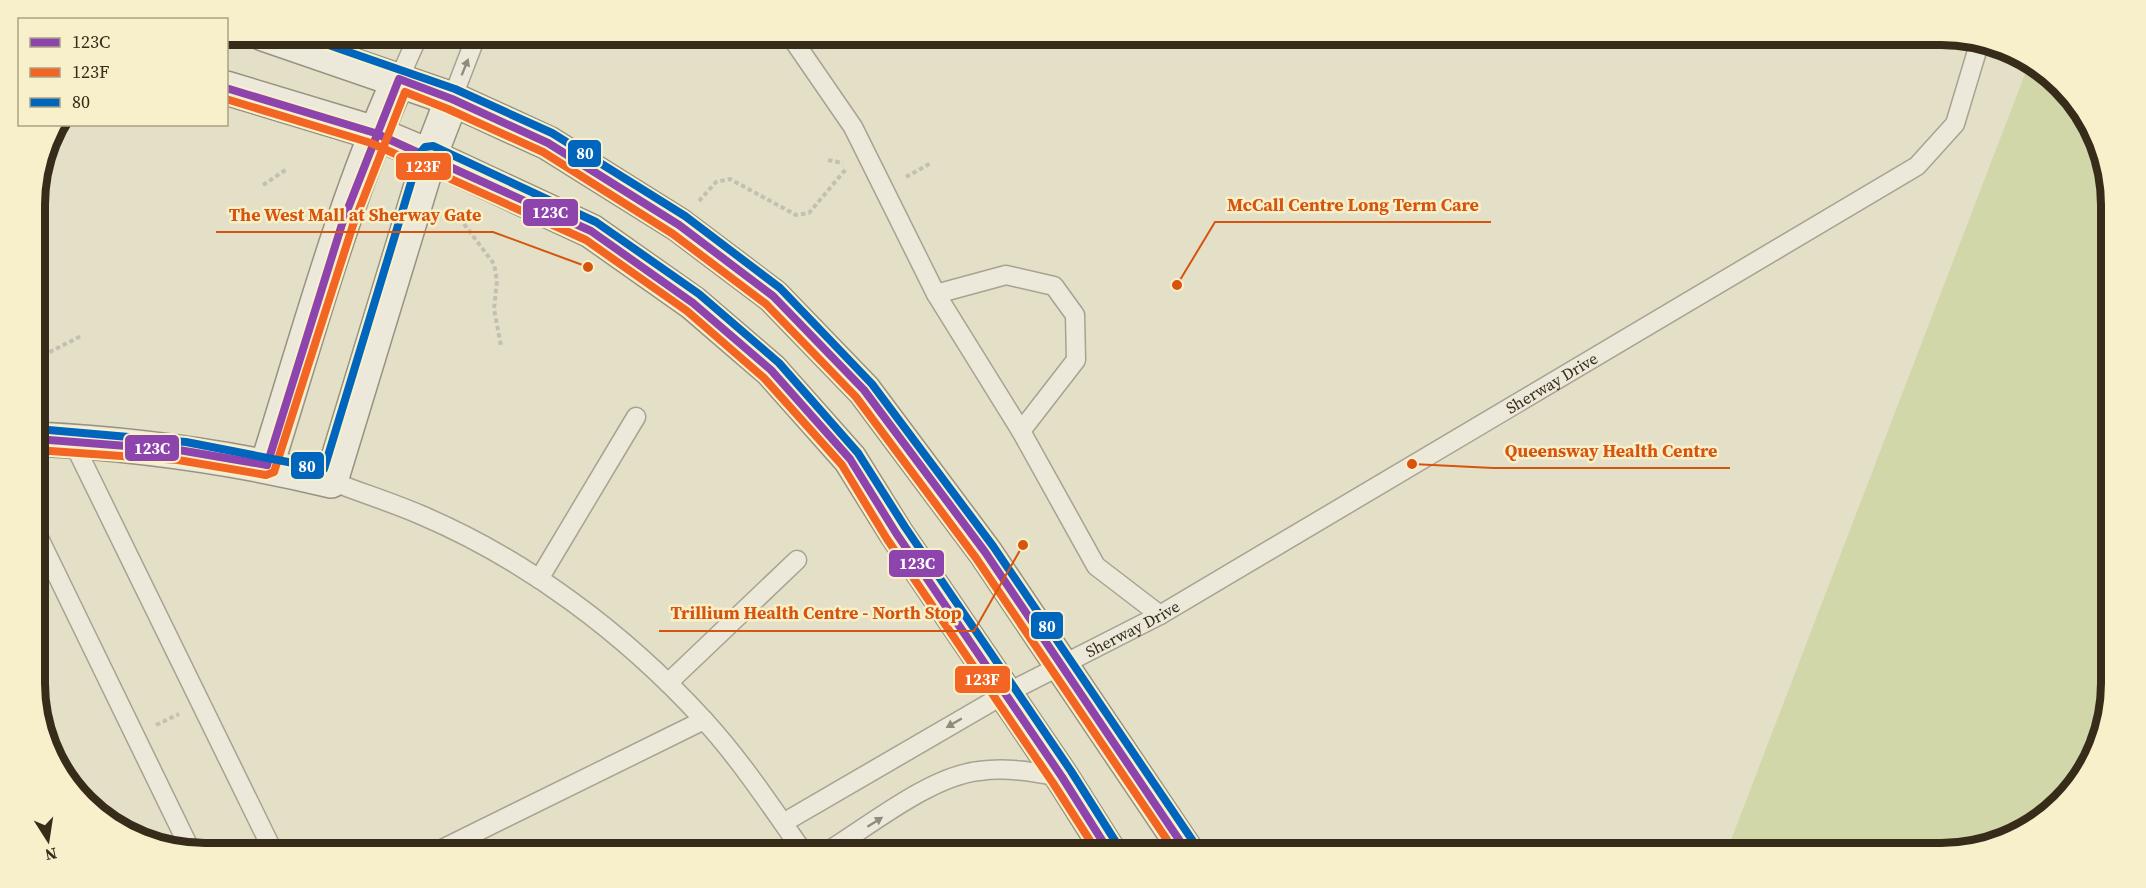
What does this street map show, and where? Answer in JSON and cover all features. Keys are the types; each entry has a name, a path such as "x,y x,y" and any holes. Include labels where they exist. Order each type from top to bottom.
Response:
{"main road":[{"path":"296,45 452,99 548,143 679,225 773,296 864,390 985,552 1181,843"},
{"path":"267,465 349,203 375,133 399,79"},
{"path":"228,89 375,133 591,231 693,303 771,370 850,459 896,533 1062,777 1104,843"},
{"path":"45,439 179,450 267,465 331,481 430,156 452,99"}],"lane":[{"path":"399,79 414,45"},
{"path":"452,99 473,45"},
{"path":"797,45 853,127 936,294 1021,431 1096,566 1160,615"},
{"name":"Sherway Drive","path":"783,823 1005,694 1160,615 1917,166 1955,124 1978,49"},
{"path":"936,294 1006,275 1054,286 1076,315 1076,360 1021,431"},
{"path":"539,579 636,417"},
{"path":"72,440 269,843"},
{"path":"331,481 422,515 494,552 539,579 611,632 668,683 704,720 750,776 797,843"},
{"path":"45,551 187,842"},
{"path":"668,683 797,560"},
{"path":"456,843 704,720"},
{"path":"841,843 940,781 978,771 1024,770 1062,777"},
{"path":"470,836 475,843"}],"path":[{"path":"679,225 716,182 730,179 796,215 809,213 863,148"},
{"path":"263,185 286,169"},
{"path":"464,224 494,264 497,281 494,309 501,346"},
{"path":"45,354 81,336"},
{"path":"134,736 202,703"}],"green space":[{"path":"2027,70 2054,92 2080,125 2096,163 2100,184 2101,683 2100,704 2093,735 2074,772 2054,796 2021,822 1993,835 1952,843 1730,843"}],"transit line":[{"name":"80","path":"329,45 455,89 552,133 685,216 780,288 872,384 993,546 1194,843"},
{"name":"123C","path":"267,465 343,221 399,79 452,99 548,143 679,225 773,296 864,390 985,552 1181,843"},
{"name":"123C","path":"228,89 375,133 591,231 693,303 771,370 850,459 896,533 1062,777 1104,843"},
{"name":"123F","path":"45,451 178,460 266,475 274,472 353,225 405,92 543,152 673,234 766,304 856,397 976,558 1169,843"},
{"name":"123F","path":"228,100 371,143 586,240 687,311 764,378 842,465 887,539 1092,843"},
{"name":"80","path":"45,430 186,442 324,469 420,153 425,147 433,146 596,222 699,294 779,363 858,453 905,527 1071,771 1116,843"},
{"name":"123C","path":"45,440 179,450 267,465"}],"place":[{"name":"The West Mall at Sherway Gate","path":"588,267"},
{"name":"McCall Centre Long Term Care","path":"1177,285"},
{"name":"Queensway Health Centre","path":"1412,464"},
{"name":"Trillium Health Centre - North Stop","path":"1023,545"}]}
